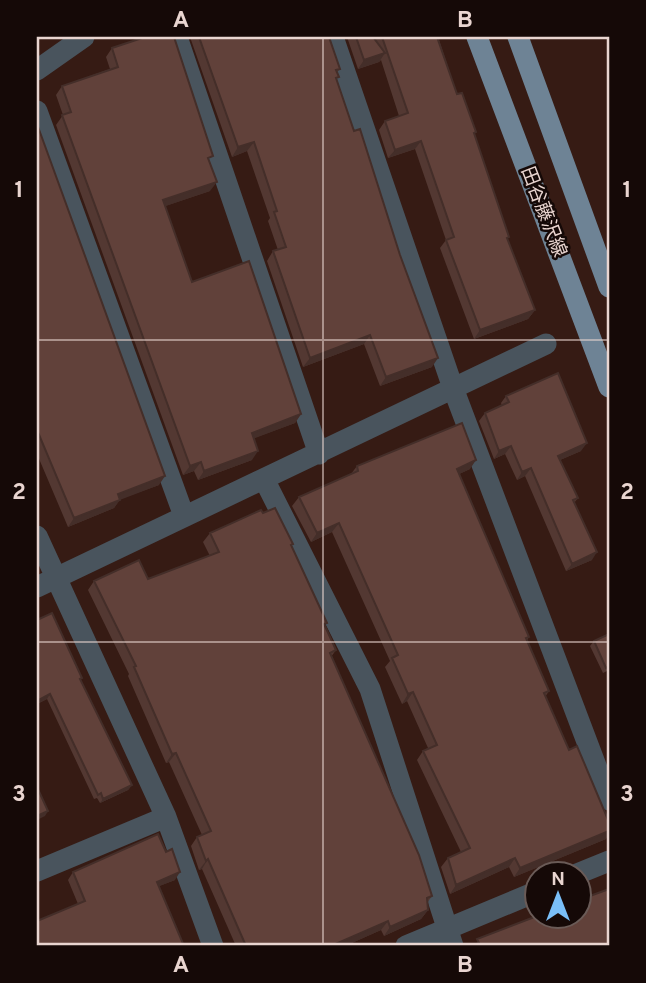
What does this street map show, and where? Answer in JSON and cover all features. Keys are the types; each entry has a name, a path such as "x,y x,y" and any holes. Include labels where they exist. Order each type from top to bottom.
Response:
{"main road":[{"name":"田谷藤沢線","path":"477,37 609,387"},
{"name":"田谷藤沢線","path":"518,37 609,287"}],"street":[{"path":"37,70 84,37"},
{"path":"177,37 320,454"},
{"path":"332,37 453,388 609,800"},
{"path":"37,111 184,516"},
{"path":"46,582 547,344"},
{"path":"264,478 370,689 450,938"},
{"path":"37,536 46,582 166,817 213,946"},
{"path":"37,871 166,817"},
{"path":"406,946 450,938 524,898"}],"building":[{"path":"145,37 174,37 213,156 208,158 217,182 163,200 192,282 249,261 301,414 252,433 258,451 204,471 201,462 190,466 62,115 71,112 62,86 118,67 112,48"},
{"path":"199,37 329,37 340,69 336,70 339,77 336,78 354,131 360,129 400,255 438,358 386,377 370,335 310,358 273,251 286,247 254,142 238,147"},
{"path":"356,37 373,37 385,53 364,60"},
{"path":"382,37 437,37 457,94 462,93 476,132 474,133 509,237 507,238 535,310 480,330 446,240 454,237 421,141 395,150 385,121 408,113"},
{"path":"37,124 165,476 118,494 120,500 74,518 37,430"},
{"path":"558,373 587,443 558,456 578,498 573,500 597,552 572,564 531,468 522,472 511,446 499,451 485,413 509,402 506,396"},
{"path":"462,423 476,460 457,469 529,637 526,638 549,691 544,693 569,750 577,746 609,822 609,831 539,860 524,860 524,866 520,868 515,858 456,885 448,858 470,848 423,751 437,745 413,692 408,694 392,658 398,655 339,523 317,533 299,497 358,471 357,466"},
{"path":"275,508 327,623 324,624 336,650 330,653 419,855 432,896 427,898 428,910 390,927 388,921 331,946 246,946 197,837 211,831 176,753 172,754 134,667 136,666 94,581 139,560 148,579 219,552 210,533 261,510 263,513"},
{"path":"52,613 82,678 80,679 132,785 103,799 101,793 98,795 50,694 37,701 37,620"},
{"path":"609,634 609,667 606,668 594,641"},
{"path":"37,787 48,811 37,816"},
{"path":"158,834 166,852 172,849 180,872 157,882 184,946 37,946 37,921 85,901 73,872"},
{"path":"609,889 609,946 471,946 479,943 477,939 524,921 524,930 594,930 594,894"}]}
